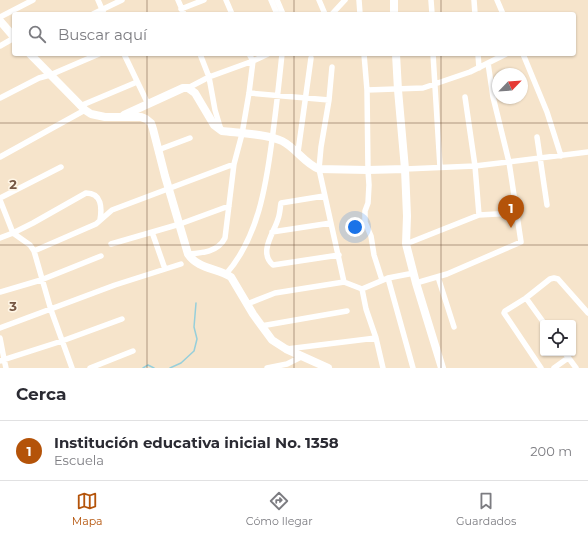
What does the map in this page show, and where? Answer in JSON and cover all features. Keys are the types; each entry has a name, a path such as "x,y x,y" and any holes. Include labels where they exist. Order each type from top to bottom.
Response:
{"street":[{"path":"0,17 33,0"},
{"path":"98,0 103,12 122,0"},
{"path":"178,0 182,11 204,0"},
{"path":"226,0 231,12"},
{"path":"271,0 276,12"},
{"path":"319,0 324,12"},
{"path":"334,12 345,0"},
{"path":"359,0 360,12"},
{"path":"394,0 394,12"},
{"path":"431,0 432,12"},
{"path":"474,0 475,12"},
{"path":"496,0 502,12"},
{"path":"279,1 282,12"},
{"path":"0,22 12,36"},
{"path":"0,46 12,39"},
{"path":"32,56 83,108 91,114 105,117 141,117 146,119 154,129 168,188 188,254 195,262 231,277 261,326 272,340 286,349 328,368"},
{"path":"0,98 39,78 50,75 94,56"},
{"path":"125,56 148,104"},
{"path":"201,56 209,77 215,110 222,131"},
{"path":"188,254 208,252 218,247 224,238 234,164 242,134 249,93 253,62 250,56"},
{"path":"121,117 184,88 188,88 209,77 253,62 264,56"},
{"path":"226,274 238,259 257,218 268,168 282,56"},
{"path":"364,56 367,90 369,185 368,203 365,210 366,222 413,368"},
{"path":"396,56 405,169 407,216 406,244 416,283 442,368"},
{"path":"433,56 440,167"},
{"path":"478,56 479,68"},
{"path":"367,90 398,90 423,88 435,85 479,68 502,56"},
{"path":"524,56 547,112 562,156"},
{"path":"298,152 311,58"},
{"path":"416,283 438,277 521,242 509,162 493,97 488,63"},
{"path":"332,67 319,169 344,282"},
{"path":"0,157 83,108 137,82"},
{"path":"188,88 195,93 214,125 222,131 283,141 298,152 313,167 319,169 368,170 475,166 588,152"},
{"path":"249,93 329,100"},
{"path":"465,97 475,166 479,215"},
{"path":"537,137 547,205"},
{"path":"158,150 190,138"},
{"path":"34,251 96,224 112,210 234,164"},
{"path":"61,167 0,201 13,233 30,245 34,251 50,310 72,368"},
{"path":"0,238 33,223 86,193 95,195 100,200 100,220"},
{"path":"324,196 281,203 278,220 268,241 267,249 270,262 273,265 339,255"},
{"path":"111,244 180,224 229,206"},
{"path":"406,244 479,215 517,213"},
{"path":"272,232 331,223"},
{"path":"152,232 165,269"},
{"path":"0,292 41,280 101,256"},
{"path":"0,328 115,285 181,264"},
{"path":"247,304 275,293 344,282 362,289 385,279 414,273"},
{"path":"438,277 454,327"},
{"path":"541,368 504,312 526,298 550,279 554,278 558,279 588,313"},
{"path":"362,289 366,309 376,338 383,368"},
{"path":"526,298 542,320"},
{"path":"261,326 347,311"},
{"path":"2,360 62,341 122,319"},
{"path":"0,338 2,360 6,368"},
{"path":"286,349 376,338"},
{"path":"90,368 133,351"},
{"path":"267,368 287,366 303,356"},
{"path":"554,368 565,356"},
{"path":"567,356 576,368"}],"shaded area":[{"path":"0,0 588,0 588,368 0,368"}],"waterway":[{"path":"170,368 181,363 194,351 197,339 194,327 196,303"},
{"path":"143,368 148,365 154,368"}],"place":[{"name":"Institución educativa inicial No. 1358","path":"511,228"}]}
